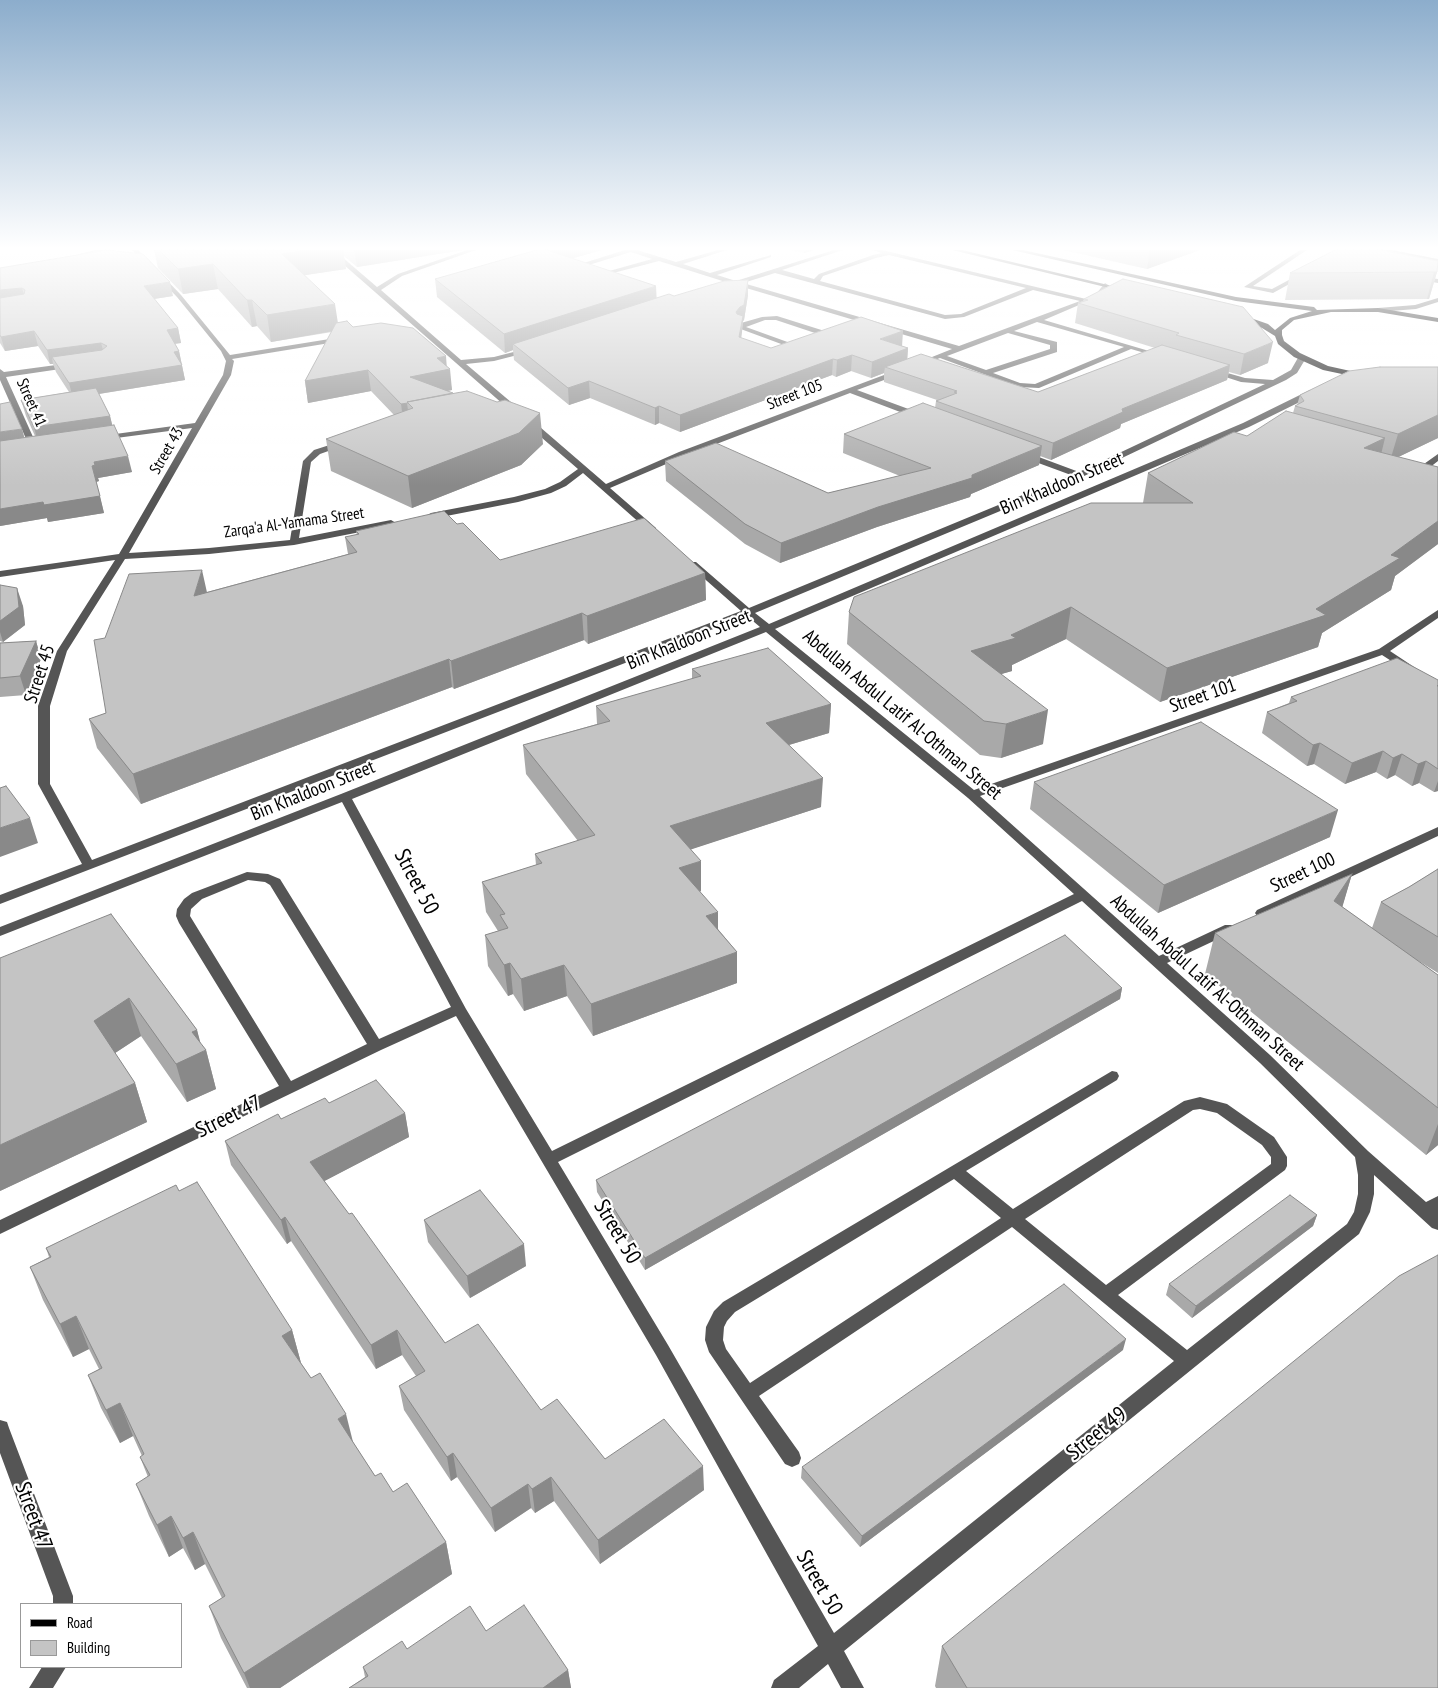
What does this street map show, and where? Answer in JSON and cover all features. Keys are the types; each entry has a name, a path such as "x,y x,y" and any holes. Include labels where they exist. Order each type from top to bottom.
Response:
{"main road":[{"path":"1267,329 1278,335 1287,349 1302,358 1326,368 1370,379"},
{"path":"1278,335 1279,329"}],"street":[{"path":"206,329 229,357 301,347 347,338"},
{"path":"416,329 459,362 662,538"},
{"path":"744,329 792,346 802,345 836,332"},
{"path":"809,329 828,335"},
{"path":"894,329 960,349"},
{"path":"913,366 1014,329"},
{"path":"1069,329 1169,358"},
{"path":"985,373 1054,350 1054,344 1008,331"},
{"path":"459,362 502,357 537,347"},
{"path":"940,356 1019,385 1036,386 1132,347"},
{"name":"Street 43","path":"122,556 227,374 229,357"},
{"name":"Bin Khaldoon Street","path":"0,900 748,612 1079,475 1274,382 1294,371 1302,358"},
{"path":"1,373 77,365"},
{"path":"1206,369 1244,380 1274,382"},
{"name":"Street 105","path":"604,488 682,454 904,370"},
{"name":"Street 41","path":"1,373 30,449 44,447"},
{"path":"1343,384 1370,379"},
{"name":"Bin Khaldoon Street","path":"0,932 345,797 767,628 1251,426 1325,388"},
{"path":"849,390 932,421"},
{"path":"502,410 512,408"},
{"path":"92,440 198,425"},
{"path":"294,542 307,460 322,450 351,441"},
{"path":"1014,451 1079,475"},
{"path":"1417,473 1438,457"},
{"path":"419,518 533,495 563,484 583,469"},
{"path":"1407,470 1431,477"},
{"name":"Zarqa'a Al-Yamama Street","path":"0,574 122,556 209,551 294,542 400,522"},
{"name":"Street 45","path":"89,866 44,784 44,706 62,652 122,556"},
{"name":"Abdullah Abdul Latif Al-Othman Street","path":"683,556 767,628 972,795 1266,1059 1362,1155 1432,1207 1438,1223"},
{"name":"Street 101","path":"972,795 1383,651 1438,613"},
{"path":"1383,651 1438,688"},
{"name":"Street 50","path":"345,797 458,1009 662,1350 853,1688"},
{"name":"Street 100","path":"1158,962 1438,831"},
{"path":"288,1088 186,923 183,916 184,909 189,902 198,896 247,876 258,876 275,882 376,1046"},
{"path":"548,1160 1083,895"},
{"name":"Street 47","path":"0,1228 288,1088 458,1009"},
{"path":"792,1458 718,1352 714,1340 715,1327 720,1316 729,1307 1112,1076"},
{"path":"748,1394 1013,1218 1189,1105 1200,1103 1222,1108 1268,1141 1279,1157 1279,1166 1273,1172 1106,1294"},
{"name":"Street 49","path":"782,1688 1353,1229 1362,1212 1366,1194 1366,1175 1362,1155"},
{"path":"955,1170 1187,1361"},
{"name":"Street 47","path":"0,1428 63,1596 63,1603"},
{"path":"40,1688 54,1668"}],"building":[{"path":"0,329 174,329 167,330 179,351 174,352 182,365 69,383 52,357 102,350 107,346 101,343 47,350 34,331 1,337"},
{"path":"333,329 414,329 446,356 437,358 450,369 410,377 453,393 401,404 368,370 305,381"},
{"path":"497,329 521,329 504,334"},
{"path":"561,329 741,329 739,337 771,348 827,329 896,329 903,331 880,339 908,348 872,362 852,355 837,360 833,359 680,415 659,406 655,408 589,381 568,388 513,344"},
{"path":"1165,329 1262,329 1273,342 1244,354 1176,335 1179,333"},
{"path":"1162,345 1230,365 1122,409 1123,412 1053,443 936,401 957,393 954,392 957,391 885,367 921,354 1038,392"},
{"path":"1380,367 1438,367 1438,415 1398,434 1295,406 1304,401 1300,395 1349,371"},
{"path":"96,388 110,416 34,427 21,400"},
{"path":"467,391 497,402 505,400 540,413 519,433 408,476 326,439 413,408 407,402"},
{"path":"10,402 22,429 0,432 0,404"},
{"path":"923,403 1042,446 972,475 972,478 878,507 781,543 745,524 665,461 716,443 828,493 931,468 844,434"},
{"path":"1286,411 1385,438 1364,448 1438,467 1438,521 1391,555 1400,558 1316,609 1326,615 1167,668 1071,607 1011,635 1016,638 971,651 1048,710 1006,724 984,721 849,612 854,597 1091,503 1193,503 1148,473 1234,432 1247,436"},
{"path":"114,425 128,456 94,462 95,465 92,466 100,496 44,505 43,502 0,509 0,441"},
{"path":"444,511 457,524 463,523 500,560 644,518 705,573 587,616 582,613 451,661 449,659 133,774 89,719 106,713 94,640 105,638 129,574 202,570 194,596 357,552 345,537 359,534 356,531"},
{"path":"0,585 17,588 19,607 0,621"},
{"path":"36,641 20,676 0,678 0,643"},
{"path":"768,648 831,704 766,723 823,778 670,826 701,861 679,868 718,912 706,916 737,952 591,1004 564,965 521,979 510,963 504,965 485,935 508,928 500,915 505,914 482,882 542,863 535,854 595,835 523,745 610,721 596,706 701,676 692,669"},
{"path":"1397,658 1438,680 1438,769 1426,761 1418,764 1402,754 1393,758 1383,751 1352,763 1320,743 1313,745 1267,712 1297,701 1291,697"},
{"path":"1201,722 1338,810 1164,885 1034,782"},
{"path":"6,786 30,818 0,828 0,788"},
{"path":"1438,869 1438,937 1381,902"},
{"path":"1352,874 1334,901 1438,975 1438,1108 1215,933"},
{"path":"111,914 197,1030 192,1032 206,1050 176,1064 129,998 94,1021 135,1083 0,1145 0,958"},
{"path":"1065,935 1122,988 645,1258 596,1180"},
{"path":"376,1080 405,1113 310,1162 349,1214 352,1213 445,1343 478,1324 541,1410 557,1399 605,1459 664,1419 703,1466 598,1540 551,1477 532,1489 528,1484 491,1508 453,1453 447,1457 399,1386 425,1371 397,1330 371,1345 285,1217 281,1220 225,1141 278,1114 281,1119 325,1098 329,1103"},
{"path":"197,1182 292,1330 282,1336 311,1378 320,1373 346,1414 338,1419 375,1476 381,1473 393,1492 407,1483 446,1542 244,1673 209,1606 225,1596 193,1532 183,1538 171,1516 157,1525 136,1484 150,1475 140,1457 144,1454 120,1403 106,1410 88,1375 102,1368 76,1316 60,1324 30,1267 51,1257 46,1248 176,1185 179,1191"},
{"path":"480,1190 524,1244 467,1276 424,1220"},
{"path":"1290,1195 1317,1215 1196,1306 1169,1284"},
{"path":"1438,1255 1438,1688 967,1688 942,1646 1399,1276"},
{"path":"1064,1284 1126,1339 862,1536 802,1467"},
{"path":"524,1605 568,1670 543,1688 349,1688 368,1676 363,1667 402,1641 407,1649 470,1606 486,1631"}]}
